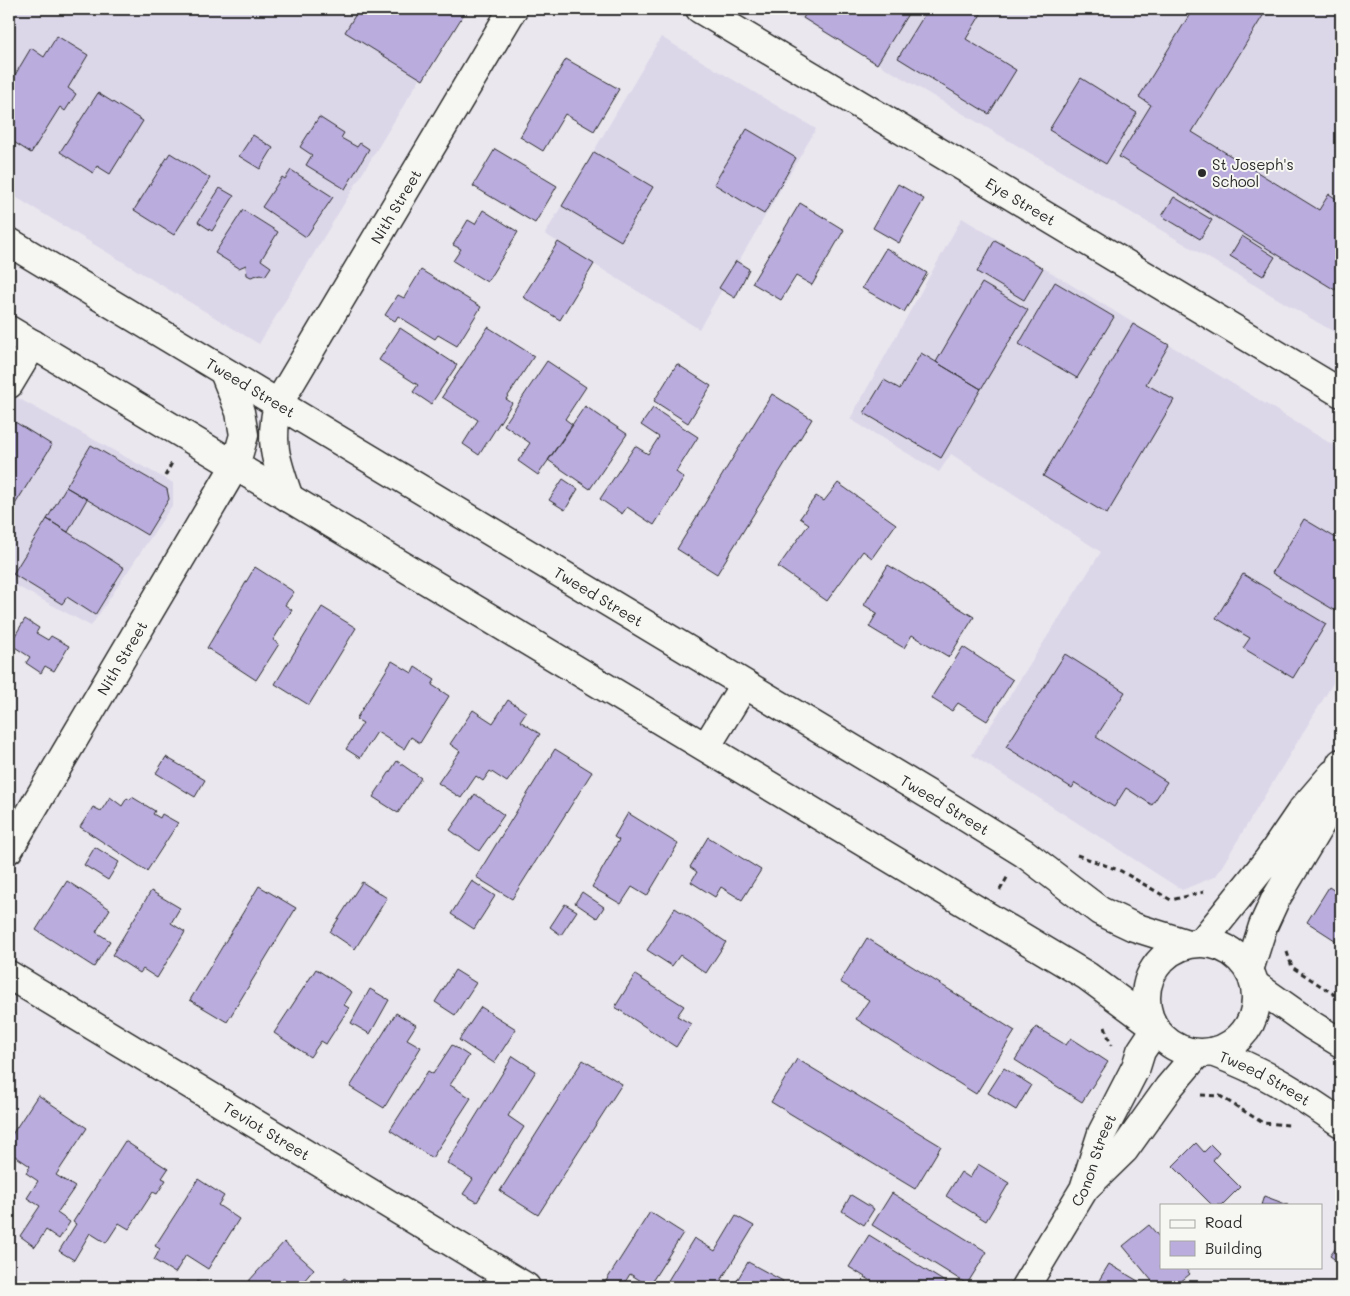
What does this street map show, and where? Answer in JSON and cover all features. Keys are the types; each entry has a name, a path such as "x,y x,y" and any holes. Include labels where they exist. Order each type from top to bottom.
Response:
{"main road":[{"name":"Nith Street","path":"289,498 273,444 272,427 278,404 513,9"},
{"name":"Eye Street","path":"700,9 1341,394"},
{"name":"Tweed Street","path":"9,242 1024,853 1100,911 1134,927 1195,943"},
{"path":"9,330 1087,976 1154,1027 1174,1047 1204,1053 1226,1048 1248,1028 1254,1014 1256,999 1252,978 1263,926 1275,900 1321,823 1341,764"},
{"path":"9,384 33,344"},
{"name":"Nith Street","path":"9,849 235,466 244,436 240,412 224,372"},
{"path":"706,747 744,684"},
{"path":"1195,943 1268,860 1302,810 1341,764"},
{"path":"1154,1027 1146,1008 1145,992 1150,975 1159,961 1172,950 1195,943 1229,950 1252,978 1312,1026 1341,1043"},
{"name":"Teviot Street","path":"9,975 526,1287"},
{"name":"Conon Street","path":"1025,1287 1084,1190 1102,1134 1154,1027"},
{"name":"Tweed Street","path":"1204,1053 1243,1063 1279,1080 1341,1123"},
{"path":"1084,1190 1124,1150 1169,1087 1204,1053"}],"path":[{"path":"166,476 175,458"},
{"path":"1069,852 1121,871 1171,900 1206,891 1212,895"},
{"path":"997,895 1010,873"},
{"path":"1284,944 1292,967 1341,999"},
{"path":"1104,1025 1112,1053"},
{"path":"1197,1097 1203,1094 1220,1096 1263,1123 1291,1125"}],"shaded area":[{"path":"9,9 462,9 259,344 9,193"},
{"name":"St Joseph's School","path":"785,9 1341,9 1341,336"},
{"path":"661,37 816,129 699,329 545,234"},
{"path":"962,218 1341,450 1341,670 1216,876 1182,890 972,755 1101,552 951,454 939,472 850,419"},
{"path":"14,396 173,483 173,504 91,626 9,582 9,404"}],"building":[{"path":"359,9 467,9 423,80 345,32"},
{"path":"809,9 911,9 877,64 803,18"},
{"path":"928,9 984,9 966,39 1016,70 989,114 898,58"},
{"path":"1193,9 1267,9 1192,132 1319,210 1329,194 1341,202 1341,280 1335,290 1119,157 1151,105 1139,97"},
{"path":"57,36 88,55 68,88 76,94 65,111 60,107 31,153 9,139 9,85 31,48 44,57"},
{"path":"566,59 619,89 594,131 565,114 543,151 520,137"},
{"path":"1081,78 1137,113 1106,164 1049,130"},
{"path":"98,93 143,121 110,174 97,166 93,173 60,152"},
{"path":"319,117 344,133 341,138 357,147 360,143 369,149 345,189 306,165 312,155 300,147"},
{"path":"747,129 796,158 764,214 714,184"},
{"path":"253,135 273,148 260,169 239,156"},
{"path":"495,149 557,186 535,223 473,186"},
{"path":"594,152 653,187 621,241 562,206"},
{"path":"170,153 210,178 174,235 134,210"},
{"path":"291,170 333,197 306,237 262,207 282,177 285,179"},
{"path":"898,184 924,199 899,243 873,228"},
{"path":"220,188 234,196 212,231 198,222"},
{"path":"1174,197 1212,220 1200,239 1162,216"},
{"path":"800,203 844,230 812,285 796,276 781,300 752,283"},
{"path":"243,210 278,232 261,260 271,267 265,276 261,274 251,277 247,275 246,265 239,268 215,253"},
{"path":"483,210 518,232 487,282 453,261 461,249 453,245 468,220 475,224"},
{"path":"1242,236 1275,257 1263,276 1230,256"},
{"path":"995,240 1043,268 1024,300 977,272"},
{"path":"558,242 594,264 560,320 523,297"},
{"path":"886,248 927,273 904,312 862,288"},
{"path":"736,261 749,269 735,298 719,288"},
{"path":"421,270 481,307 457,346 438,335 435,339 398,316 395,321 385,315 398,295 404,298"},
{"path":"1055,282 1114,317 1077,378 1019,344"},
{"path":"982,283 1028,310 981,389 936,362"},
{"path":"1133,324 1169,345 1146,384 1174,400 1107,514 1043,476"},
{"path":"488,327 534,356 506,399 512,403 479,455 463,444 478,420 442,397"},
{"path":"400,328 457,365 431,404 413,392 418,385 379,360"},
{"path":"921,353 981,389 941,458 864,413 884,380 900,389"},
{"path":"547,361 586,387 565,419 573,425 538,475 518,461 530,443 504,425"},
{"path":"677,364 711,386 688,423 654,401"},
{"path":"772,394 812,419 717,574 677,549"},
{"path":"585,406 627,434 590,489 548,460"},
{"path":"653,408 698,437 676,472 684,478 654,525 627,507 622,514 600,499 635,446 648,454 659,437 641,425"},
{"path":"15,422 52,445 9,514 9,431"},
{"path":"91,445 167,489 169,499 147,535 66,487"},
{"path":"563,479 578,489 565,510 549,500"},
{"path":"838,483 896,524 872,558 863,551 827,601 778,567 809,524 800,518 816,496 824,501"},
{"path":"66,487 87,499 68,532 47,519"},
{"path":"47,519 124,568 95,615 67,597 62,604 13,574"},
{"path":"1304,519 1341,541 1341,614 1272,573"},
{"path":"888,565 974,617 949,657 912,635 904,648 869,627 877,613 864,605"},
{"path":"255,567 294,592 285,605 292,610 273,640 279,644 256,680 207,648"},
{"path":"1243,574 1326,624 1293,678 1243,648 1250,638 1216,618"},
{"path":"322,607 356,628 309,705 275,684"},
{"path":"25,619 39,628 36,633 48,640 51,636 69,646 54,671 45,666 41,673 26,663 30,657 10,644"},
{"path":"963,647 1013,680 987,721 958,703 952,711 931,698"},
{"path":"1065,654 1125,692 1096,737 1167,782 1152,805 1126,788 1114,807 1075,783 1072,788 1006,747"},
{"path":"392,661 412,673 415,667 435,680 432,685 449,696 420,743 411,737 404,749 377,732 360,758 346,749 363,723 356,719"},
{"path":"508,700 526,712 520,721 540,734 507,782 490,771 483,781 476,776 461,798 438,783 460,751 450,744 473,710 493,723"},
{"path":"555,749 592,772 512,899 476,877"},
{"path":"166,757 205,780 195,797 156,773"},
{"path":"397,761 421,778 398,813 373,797"},
{"path":"475,794 504,815 479,851 450,830"},
{"path":"110,797 122,806 127,798 130,800 132,797 155,811 153,814 160,818 162,814 178,823 147,871 80,827 93,807 101,811"},
{"path":"628,813 678,844 647,896 632,887 621,904 592,887 619,840 614,837"},
{"path":"708,837 761,870 742,900 721,887 715,897 691,882 697,872 690,867"},
{"path":"95,847 119,862 108,880 84,865"},
{"path":"67,881 110,909 96,932 110,941 94,967 36,930"},
{"path":"472,881 495,896 474,929 451,914"},
{"path":"362,882 387,898 355,949 330,932"},
{"path":"259,886 296,908 227,1022 190,1000"},
{"path":"1329,887 1341,895 1341,944 1307,922"},
{"path":"151,891 180,908 171,923 185,932 157,978 143,969 140,973 112,955"},
{"path":"582,892 604,907 597,918 575,903"},
{"path":"565,904 577,911 561,935 550,927"},
{"path":"675,908 726,942 706,973 680,955 672,966 647,950"},
{"path":"867,938 1015,1031 976,1094 856,1019 869,1000 840,982"},
{"path":"316,969 352,992 344,1005 349,1008 326,1044 321,1041 310,1057 274,1033"},
{"path":"455,970 476,983 455,1015 435,1002"},
{"path":"635,975 684,1006 677,1016 691,1024 676,1047 615,1007"},
{"path":"370,989 389,1000 370,1034 351,1023"},
{"path":"481,1007 516,1029 494,1063 459,1040"},
{"path":"396,1013 416,1025 407,1039 421,1047 384,1108 350,1087"},
{"path":"1036,1027 1066,1045 1071,1038 1108,1062 1082,1102 1015,1060"},
{"path":"452,1045 469,1056 450,1085 471,1098 432,1158 390,1130 428,1071 433,1074"},
{"path":"513,1056 536,1071 508,1116 524,1127 477,1202 463,1194 473,1179 447,1163"},
{"path":"797,1059 941,1146 915,1189 771,1102"},
{"path":"583,1060 622,1084 538,1215 500,1191"},
{"path":"1004,1068 1031,1085 1016,1110 988,1093"},
{"path":"38,1095 87,1128 56,1175 75,1187 57,1213 70,1222 59,1239 46,1230 35,1247 20,1236 40,1206 27,1198 38,1181 26,1173 30,1166 9,1152 9,1139"},
{"path":"125,1141 168,1169 162,1178 166,1180 157,1194 153,1192 129,1229 119,1223 106,1243 90,1233 74,1260 59,1251 76,1224 73,1222"},
{"path":"1196,1143 1204,1152 1211,1145 1219,1153 1213,1160 1240,1187 1223,1204 1211,1204 1173,1166"},
{"path":"978,1164 1009,1183 986,1221 946,1196 961,1172 970,1178"},
{"path":"198,1179 224,1196 218,1205 239,1219 208,1269 186,1255 175,1273 154,1260 160,1249 155,1246"},
{"path":"892,1193 987,1252 967,1284 872,1225"},
{"path":"851,1195 874,1209 864,1225 842,1211"},
{"path":"1264,1196 1285,1204 1261,1204"},
{"path":"650,1212 683,1233 649,1286 630,1274 622,1287 615,1287 606,1281"},
{"path":"736,1216 754,1226 717,1287 664,1287 694,1238 715,1251"},
{"path":"1149,1225 1160,1238 1160,1268 1185,1268 1190,1274 1174,1287 1157,1287 1123,1246"},
{"path":"869,1235 953,1287 881,1287 849,1267"},
{"path":"1341,1241 1341,1264 1330,1256"},
{"path":"284,1242 314,1269 303,1282 310,1287 254,1287 248,1282"},
{"path":"748,1262 783,1281 780,1287 733,1287"},
{"path":"1109,1264 1138,1281 1135,1287 1106,1287 1098,1282"},
{"path":"344,1278 359,1287 339,1287"},
{"path":"197,1281 207,1287 193,1287"},
{"path":"805,1282 814,1287 802,1287"}],"place":[{"name":"St Joseph's School","path":"1202,173"}]}
